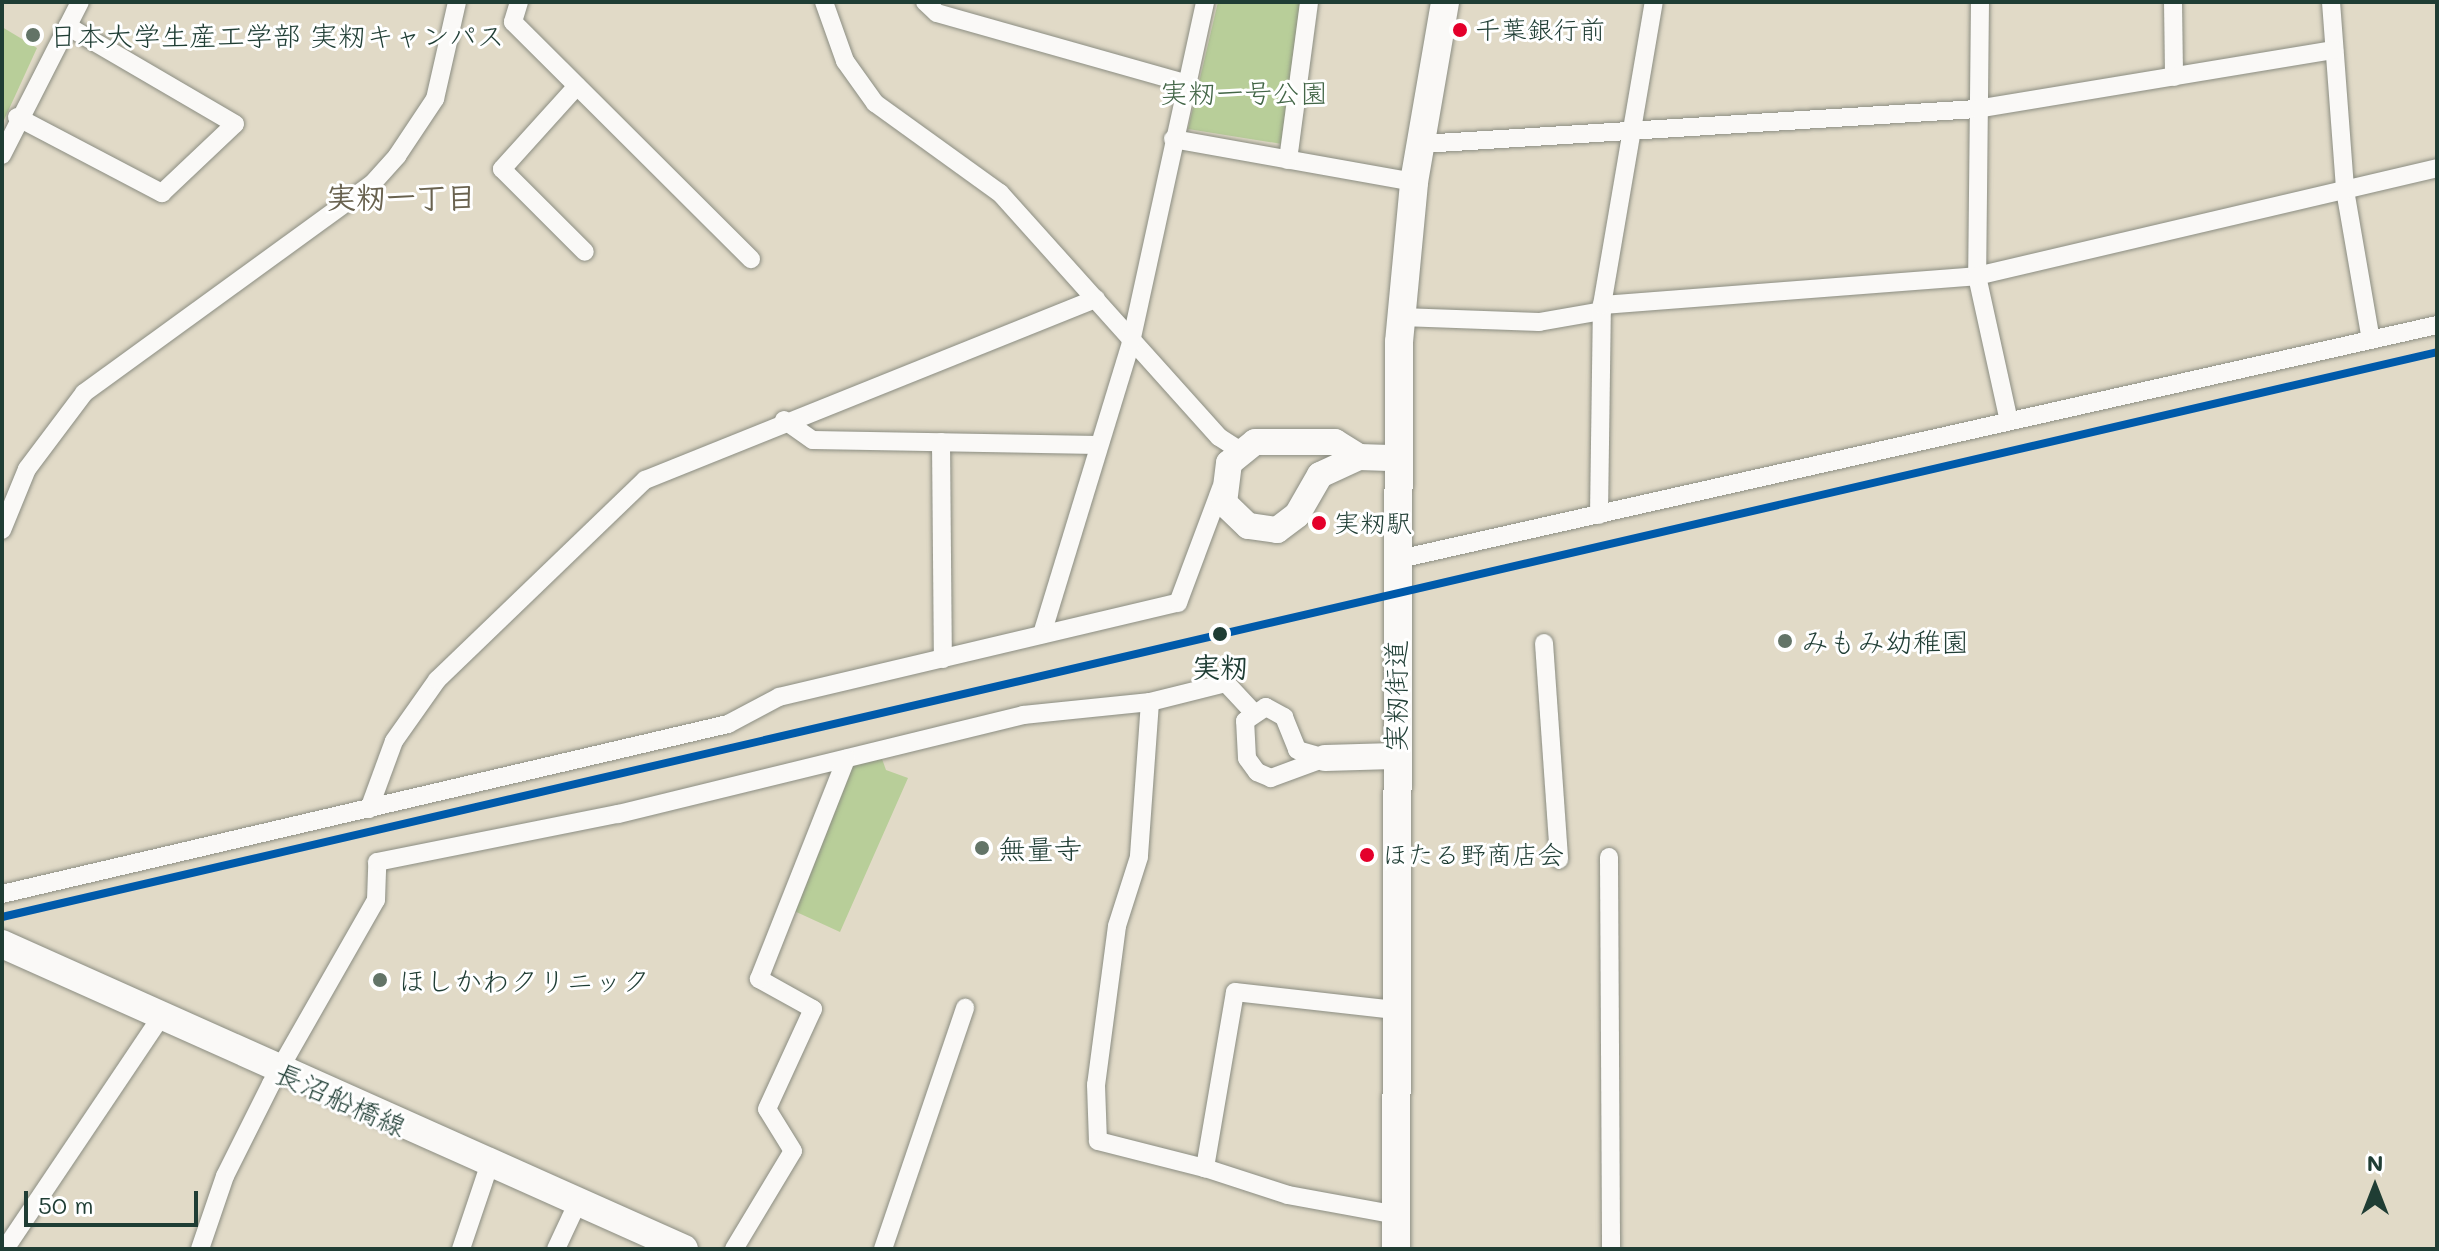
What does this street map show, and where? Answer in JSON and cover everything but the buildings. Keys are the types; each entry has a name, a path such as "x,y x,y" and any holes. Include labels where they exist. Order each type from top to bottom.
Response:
{"main road":[{"name":"実籾街道","path":"1396,1249 1395,560 1401,317 1414,182 1445,2"},
{"name":"長沼船橋線","path":"2,944 489,1166 684,1249"}],"street":[{"path":"2,155 17,117 80,2"},
{"path":"2,530 27,469 84,393 372,184 397,156 435,99 457,2"},
{"path":"519,2 513,22 751,259"},
{"path":"824,2 845,61 875,103 926,132 1000,193 1131,342 1239,450"},
{"path":"925,2 937,13 1184,83"},
{"path":"1042,634 1131,342 1184,83 1205,2"},
{"path":"1288,160 1309,2"},
{"path":"1599,515 1602,308 1654,2"},
{"path":"1980,2 1977,276 2009,421"},
{"path":"2173,2 2174,77"},
{"path":"2331,2 2345,190 2371,340"},
{"path":"17,117 162,193 235,124 67,26"},
{"path":"1422,144 1977,109 2334,50"},
{"path":"577,86 502,169 585,252"},
{"path":"1173,139 1414,182"},
{"path":"1401,317 1539,322 1602,308 1977,276 2437,168"},
{"path":"369,809 394,741 437,680 645,480 784,420 934,369 1034,319 1096,299"},
{"path":"1395,560 2437,325"},
{"path":"784,420 813,440 1098,445"},
{"path":"941,442 943,659"},
{"path":"2,894 728,724 779,697 1178,603 1221,488 1239,450 1255,442 1335,442 1359,457"},
{"path":"1221,488 1235,518 1277,530 1297,515 1320,475 1359,457 1397,458"},
{"path":"1544,643 1559,859"},
{"path":"200,1249 225,1176 277,1071 350,956 376,900 377,862 846,759 1023,715 1150,702 1226,683 1253,712"},
{"path":"1150,702 1139,857 1117,926 1096,1085 1098,1141 1205,1168 1288,1195 1397,1215"},
{"path":"1325,758 1297,750 1278,709 1253,712 1245,721 1247,758 1264,777 1325,758 1394,756"},
{"path":"734,1249 793,1151 767,1109 813,1009 759,979 846,759"},
{"path":"1609,857 1611,1249"},
{"path":"1205,1168 1235,992 1395,1010"},
{"path":"883,1249 965,1008"},
{"path":"5,1249 160,1018"},
{"path":"461,1249 489,1166"},
{"path":"556,1249 577,1204"}],"green space":[{"name":"実籾一号公園","path":"1218,2 1301,2 1282,144 1188,129"},
{"path":"2,27 37,48 4,120 2,119"},
{"path":"881,756 886,770 908,778 840,932 792,910 851,764"}],"transit line":[{"path":"2,917 2437,352"}],"place":[{"name":"千葉銀行前","path":"1460,30"},
{"name":"日本大学生産工学部 実籾キャンパス","path":"33,35"},
{"name":"実籾駅","path":"1319,523"},
{"name":"実籾","path":"1220,634"},
{"name":"みもみ幼稚園","path":"1785,641"},
{"name":"無量寺","path":"982,848"},
{"name":"ほたる野商店会","path":"1367,855"},
{"name":"ほしかわクリニック","path":"380,980"}],"district":[{"name":"実籾一丁目","path":"401,196"}]}
